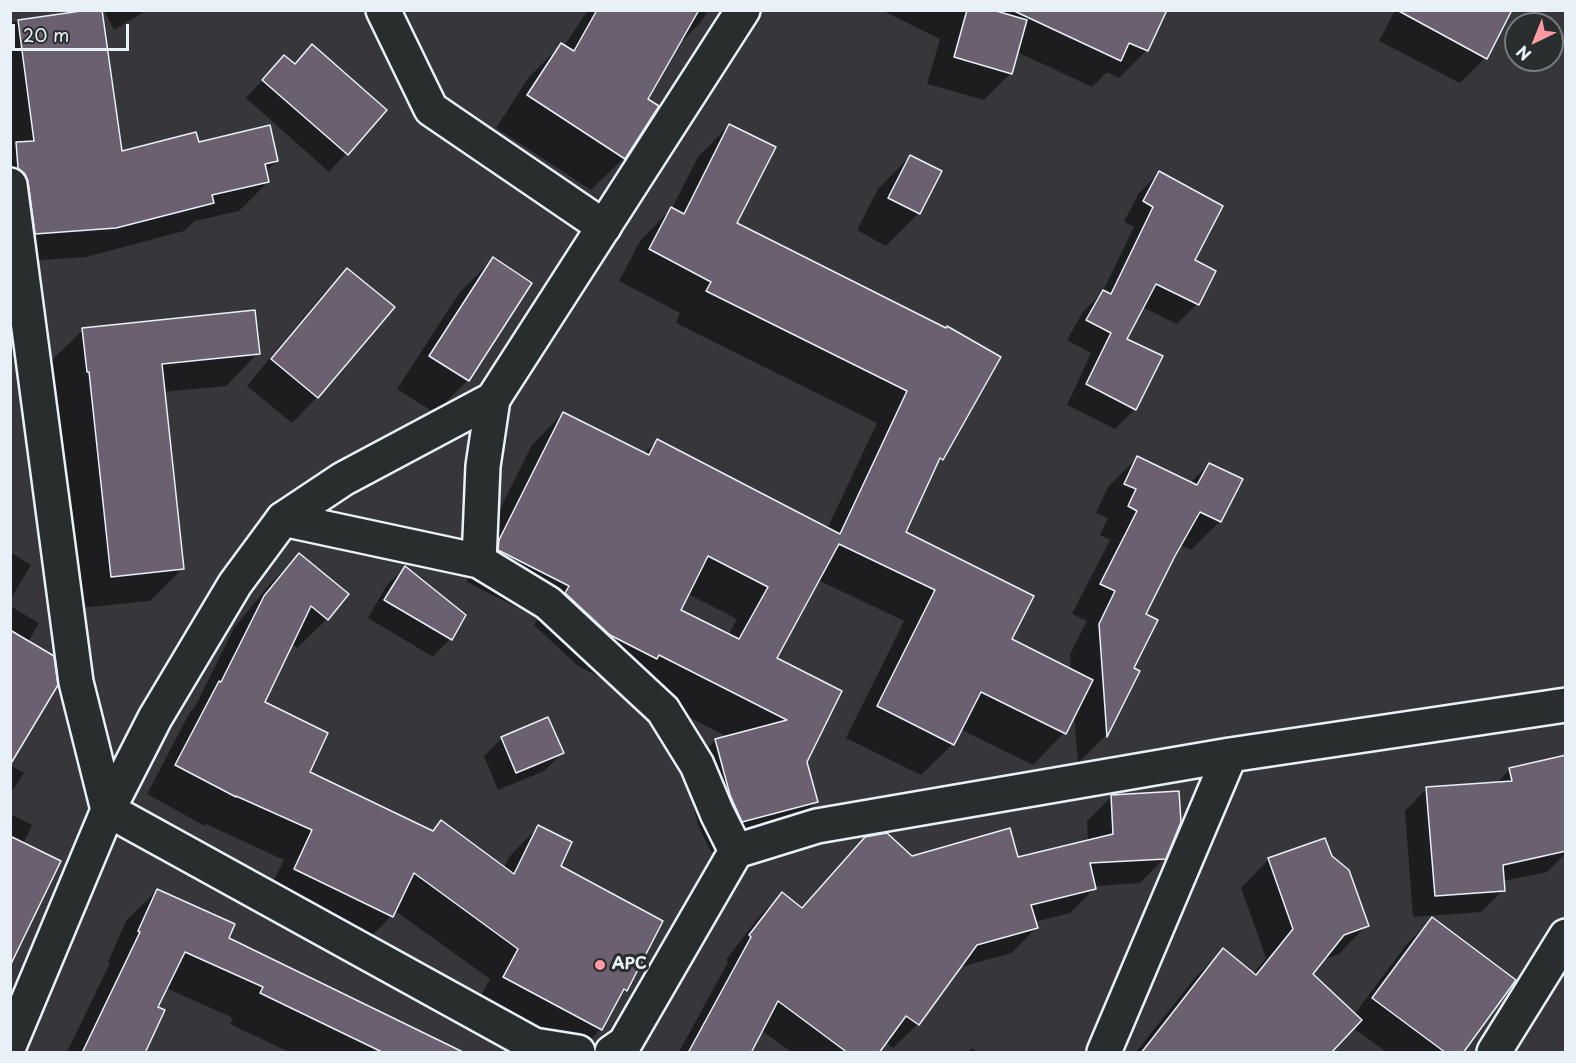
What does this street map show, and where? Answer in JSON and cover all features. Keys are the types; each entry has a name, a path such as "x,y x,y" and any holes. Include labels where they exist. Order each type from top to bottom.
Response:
{"street":[{"path":"383,10 431,109 603,227"},
{"path":"479,561 483,466 493,399 743,10"},
{"path":"10,185 76,682 108,810 532,1049 578,1053"},
{"path":"14,1025 108,810 155,718 229,595 283,519 343,479 493,399"},
{"path":"283,519 479,561 548,603 663,710 697,765 736,851"},
{"path":"612,1053 625,1043 736,851 817,826 1230,755 1566,705"},
{"path":"1104,1053 1230,755"},
{"path":"1494,1053 1566,936"}],"building":[{"path":"102,10 122,151 196,132 199,142 270,125 278,161 265,164 269,182 212,195 214,203 116,228 35,234 28,182 25,174 18,168 16,142 34,141 18,20"},
{"path":"597,10 699,10 648,99 659,106 625,159 527,95 561,43 574,51"},
{"path":"967,10 993,10 1027,20 1012,74 954,57"},
{"path":"1012,10 1167,10 1148,51 1129,43 1121,61"},
{"path":"1397,10 1512,10 1504,12 1504,26 1487,59"},
{"path":"312,44 387,110 348,155 262,80 284,55 295,64"},
{"path":"729,124 776,147 737,223 946,328 947,326 1001,357 943,460 940,458 906,532 1034,596 1012,639 1093,680 1066,734 981,692 954,745 877,706 935,590 839,544 777,658 842,691 807,762 818,802 742,822 730,795 715,739 787,720 659,655 657,659 610,635 565,593 569,586 498,550 499,540 563,412 649,455 657,439 840,534 907,391 706,291 711,282 649,249 671,207 684,214","holes":["708,556 768,587 739,639 681,610"]},
{"path":"910,155 942,171 920,214 888,198"},
{"path":"1159,171 1223,206 1195,260 1216,271 1199,305 1156,284 1127,339 1163,356 1136,410 1086,384 1111,333 1086,320 1103,290 1111,294 1153,207 1143,201"},
{"path":"493,257 532,283 469,381 429,356"},
{"path":"347,268 395,307 318,398 271,359"},
{"path":"255,310 260,354 162,364 184,569 111,577 89,372 87,372 82,328"},
{"path":"1137,456 1197,485 1209,463 1243,479 1221,522 1200,512 1175,556 1146,614 1158,620 1134,668 1140,671 1107,737 1099,624 1115,591 1100,584 1137,511 1128,506 1136,489 1124,484"},
{"path":"299,553 349,594 328,620 311,606 265,702 328,733 310,772 433,831 441,820 514,874 538,825 572,842 561,866 663,921 627,991 624,989 602,1030 503,977 518,949 414,873 393,917 294,869 312,830 236,797 175,765 219,681 221,682 264,596"},
{"path":"405,566 466,615 452,640 384,600"},
{"path":"10,630 54,656 58,685 10,765"},
{"path":"548,717 564,753 516,773 501,737"},
{"path":"1566,755 1566,851 1503,865 1505,891 1435,896 1426,787 1512,781 1509,768"},
{"path":"1179,791 1181,822 1166,859 1090,863 1096,889 1031,905 1038,928 977,945 919,1025 906,1016 879,1053 848,1053 778,1001 751,1053 688,1053 751,937 749,935 782,892 802,908 865,837 887,833 912,856 1010,828 1018,857 1113,834 1111,795"},
{"path":"10,836 61,861 10,966"},
{"path":"1325,838 1332,856 1349,870 1369,926 1344,935 1313,974 1362,1020 1331,1053 1141,1053 1223,948 1256,975 1293,929 1268,858"},
{"path":"157,889 235,924 229,938 465,1053 384,1053 260,993 263,987 185,952 158,1007 165,1010 145,1053 82,1053 140,932 138,931"},
{"path":"1432,917 1516,980 1463,1053 1446,1053 1372,998"}],"place":[{"name":"APC","path":"600,965"}]}
